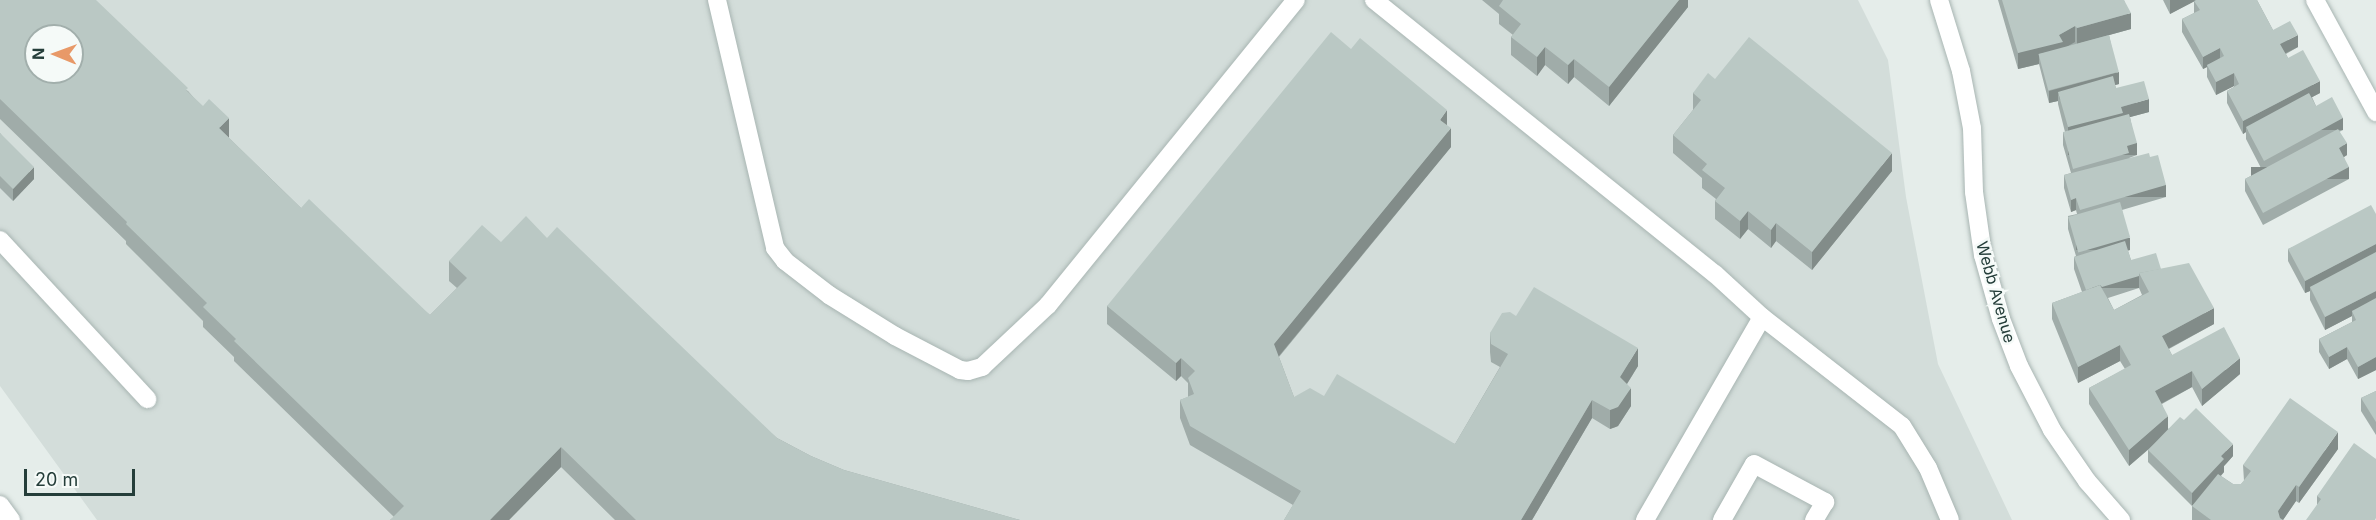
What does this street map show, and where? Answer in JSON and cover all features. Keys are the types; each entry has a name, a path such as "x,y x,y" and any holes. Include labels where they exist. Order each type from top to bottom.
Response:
{"street":[{"path":"717,0 763,192 771,236 785,261 829,295 895,336 960,370 974,371 982,367 1031,322 1110,231 1296,0"},
{"path":"1374,0 1714,274 1762,317 1902,426 1928,468 1950,520"},
{"name":"Webb Avenue","path":"1938,0 1961,71 1972,128 1974,192 1983,255 2001,319 2019,366 2052,430 2087,481 2121,520"},
{"path":"2315,0 2376,112"},
{"path":"0,240 147,399"},
{"path":"1646,520 1762,317"},
{"path":"1722,520 1754,464 1825,502 1814,520"},
{"path":"0,505 11,520"}],"shaded area":[{"path":"0,0 1858,0 1888,60 1906,197 1938,364 2012,520 97,520 0,386"}],"building":[{"path":"0,0 96,0 188,88 186,90 203,106 209,99 229,118 219,128 301,208 309,199 430,315 467,278 449,261 482,225 501,242 526,216 547,238 557,227 777,438 844,470 1020,520 636,520 561,447 490,520 390,520 404,506 234,341 236,339 203,307 207,303 126,224 127,222 0,99"},
{"path":"1503,0 1679,0 1609,87 1574,59 1568,65 1545,47 1537,57 1511,37 1521,24 1499,6"},
{"path":"2002,0 2124,0 2131,13 2077,28 2075,26 2059,35 2063,42 2018,53"},
{"path":"2257,0 2273,30 2290,21 2298,35 2280,44 2288,58 2303,50 2320,81 2243,121 2227,91 2239,84 2234,73 2216,82 2207,65 2224,56 2220,48 2203,57 2182,19 2200,10 2194,1"},
{"path":"1331,32 1351,49 1360,38 1447,110 1440,120 1451,128 1274,344 1294,397 1310,388 1324,396 1337,374 1455,444 1508,354 1491,344 1490,333 1502,313 1510,312 1516,316 1534,287 1638,348 1620,377 1631,388 1618,407 1610,410 1592,400 1521,520 1284,520 1301,491 1190,426 1180,400 1194,394 1188,378 1195,371 1181,358 1176,363 1107,306"},
{"path":"2109,35 2119,72 2048,91 2038,54"},
{"path":"1749,37 1892,153 1812,252 1776,223 1771,230 1748,211 1740,221 1715,201 1725,188 1702,170 1707,164 1673,135 1701,100 1693,93 1708,73 1715,79"},
{"path":"2113,76 2116,88 2144,81 2149,99 2121,107 2123,113 2068,127 2058,92"},
{"path":"2309,93 2316,106 2332,97 2343,118 2264,161 2246,127"},
{"path":"2129,114 2137,143 2127,146 2129,153 2073,169 2063,132"},
{"path":"2338,129 2347,143 2339,148 2349,167 2263,213 2245,179"},
{"path":"0,133 34,167 13,189 0,176"},
{"path":"2149,153 2150,157 2158,155 2166,185 2080,210 2076,198 2071,200 2064,175"},
{"path":"2120,202 2130,238 2078,252 2068,217"},
{"path":"2371,205 2376,214 2376,244 2305,281 2288,249"},
{"path":"2125,241 2131,260 2156,253 2161,269 2139,273 2139,276 2086,290 2074,257"},
{"path":"2376,252 2376,291 2325,317 2310,287"},
{"path":"2189,263 2214,308 2162,336 2172,355 2224,327 2240,358 2202,389 2192,371 2155,391 2168,416 2129,450 2089,388 2131,365 2120,345 2078,367 2052,303 2100,285 2114,310 2149,292 2139,273"},
{"path":"2376,298 2376,357 2358,367 2347,347 2329,357 2319,339 2356,320 2352,311"},
{"path":"2376,391 2376,422 2361,398"},
{"path":"2290,398 2338,432 2299,487 2296,485 2278,511 2283,520 2211,520 2192,506 2218,474 2233,484 2241,484 2251,471 2243,465"},
{"path":"2196,408 2233,444 2221,456 2224,459 2192,493 2148,450 2180,417 2184,420"},
{"path":"2354,443 2376,459 2375,520 2306,520 2321,499 2317,496"}]}
